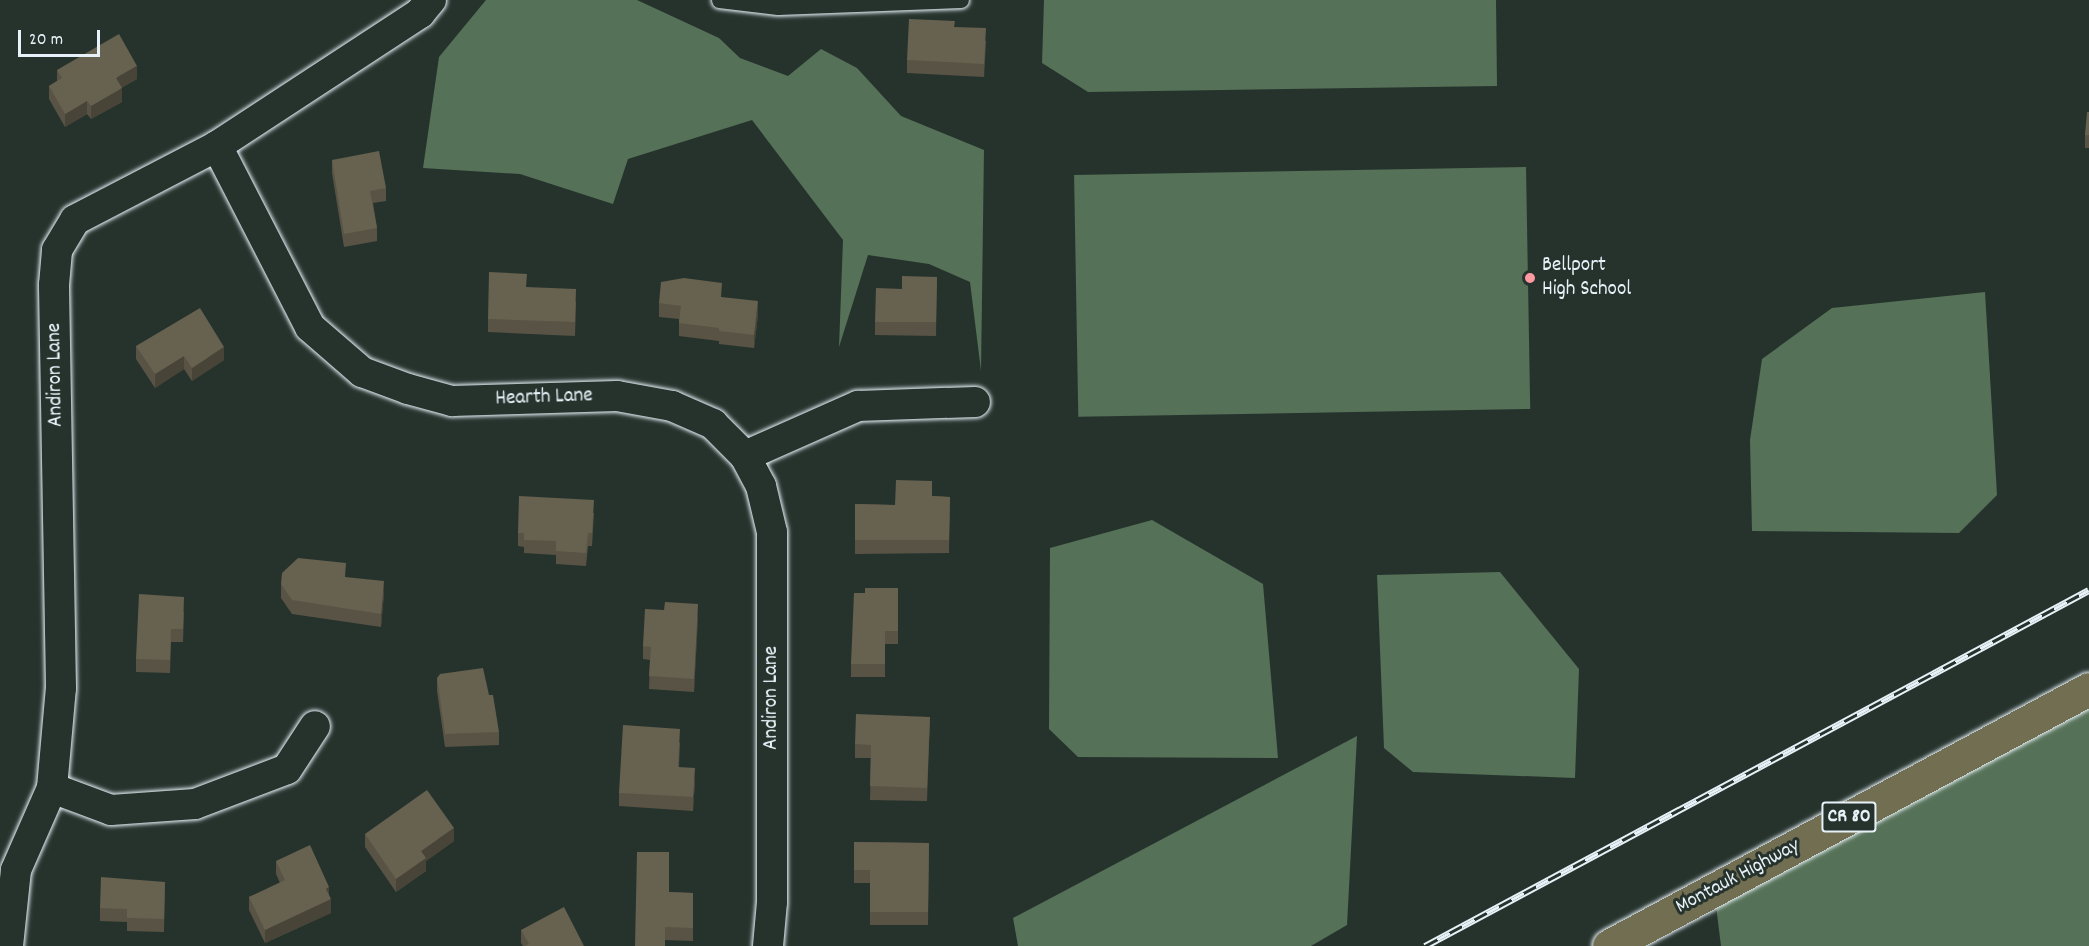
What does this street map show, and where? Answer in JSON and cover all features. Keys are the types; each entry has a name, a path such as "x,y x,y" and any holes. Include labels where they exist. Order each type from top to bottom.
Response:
{"main road":[{"name":"Montauk Highway","path":"1609,946 2089,689"}],"street":[{"name":"Andiron Lane","path":"8,946 16,870 52,788 61,688 54,285 57,250 75,220 217,146 420,13 431,0"},
{"name":"Hearth Lane","path":"217,146 310,327 362,372 452,401 617,396 672,406 713,424 745,456"},
{"path":"745,456 858,406 975,402"},
{"name":"Andiron Lane","path":"745,456 761,486 772,532 772,902 768,946"},
{"path":"52,788 111,810 195,804 287,769 315,726"}],"lane":[{"path":"719,0 778,7 961,0"}],"green space":[{"path":"486,0 637,0 719,38 740,58 788,76 821,49 857,68 901,116 984,150 981,371 970,282 929,264 868,255 839,347 843,240 752,120 628,159 613,204 520,174 423,168 439,57"},
{"path":"1044,0 1496,0 1497,86 1088,92 1042,63"},
{"path":"1526,167 1530,409 1078,417 1074,175"},
{"path":"1985,292 1997,495 1959,533 1752,531 1750,440 1762,359 1832,308"},
{"path":"1152,520 1263,584 1278,758 1078,757 1049,729 1050,548"},
{"path":"1500,572 1579,669 1575,778 1413,772 1384,748 1377,575"},
{"path":"2089,689 2089,946 1721,946 1714,890"},
{"path":"1357,736 1347,925 1311,946 1018,946 1013,918"}],"building":[{"path":"909,19 955,21 954,27 986,28 984,64 907,60"},
{"path":"119,34 137,66 116,78 122,88 91,106 87,101 65,114 49,86 62,78 57,70"},
{"path":"2087,112 2089,112 2089,135 2085,135"},
{"path":"379,151 386,188 370,191 377,228 344,234 332,160"},
{"path":"489,272 527,274 526,287 576,289 575,322 488,319"},
{"path":"902,276 937,277 936,322 875,322 876,288 902,289"},
{"path":"684,278 722,283 721,297 758,301 754,335 679,323 681,306 659,303 661,282"},
{"path":"200,308 224,347 192,368 184,356 155,374 136,346"},
{"path":"896,480 932,481 932,496 950,497 949,540 855,540 855,504 895,505"},
{"path":"519,496 594,500 592,533 588,533 586,553 556,551 556,541 524,540 524,533 518,533"},
{"path":"298,558 346,563 345,577 384,581 381,614 292,600 281,584 282,573"},
{"path":"865,588 898,588 898,631 885,631 885,664 851,664 854,593 865,593"},
{"path":"139,594 184,597 183,629 171,629 170,660 136,659"},
{"path":"665,602 698,604 694,679 649,676 651,647 643,646 645,609 664,610"},
{"path":"483,668 489,695 493,695 499,732 445,734 437,678 440,674"},
{"path":"856,714 930,717 927,788 870,786 871,745 855,744"},
{"path":"623,725 680,729 678,767 695,768 693,797 619,793"},
{"path":"427,790 454,828 421,851 426,858 396,879 365,834"},
{"path":"854,842 929,843 928,912 870,912 870,870 854,870"},
{"path":"310,845 329,887 326,889 331,899 265,930 249,897 285,880 276,861"},
{"path":"637,852 669,852 669,892 693,893 693,928 665,927 665,946 635,946"},
{"path":"101,877 165,882 164,919 127,918 127,909 100,908"},
{"path":"564,907 584,946 525,946 529,944 521,930"}],"railway":[{"path":"1425,946 2089,590"}],"place":[{"name":"Bellport High School","path":"1530,278"}]}
